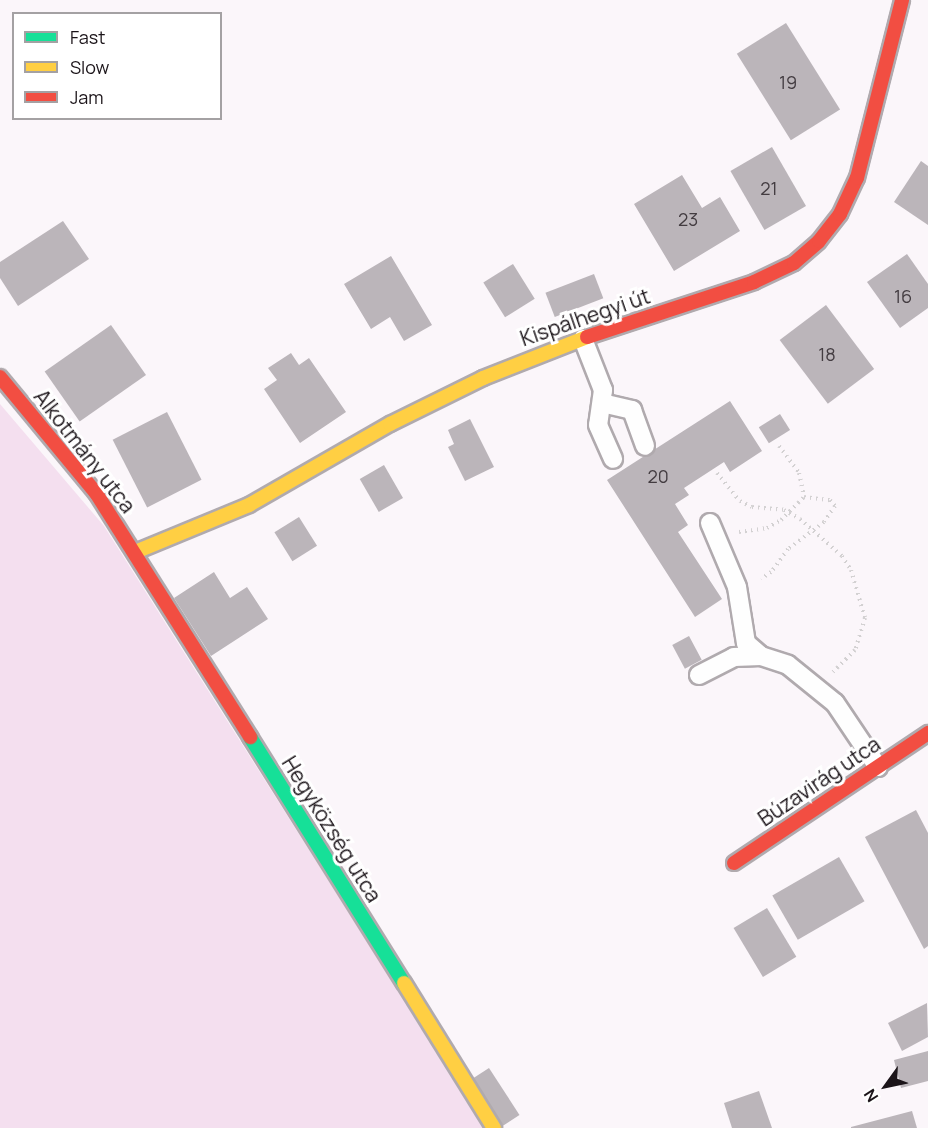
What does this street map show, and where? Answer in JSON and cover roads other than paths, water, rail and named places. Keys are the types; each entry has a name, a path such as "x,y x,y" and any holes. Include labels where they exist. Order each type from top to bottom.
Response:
{"street":[{"name":"Kispálhegyi út","path":"135,552 249,505 465,386 541,352 754,282 794,263 819,241 840,214 856,178 902,0"},
{"name":"Alkotmány utca","path":"0,378 96,493 135,552"},
{"name":"Hegyközség utca","path":"135,552 494,1128"},
{"name":"Búzavirág utca","path":"734,863 928,733"}],"lane":[{"path":"584,339 603,390 598,425 613,459"},
{"path":"602,403 632,410 645,446"},
{"path":"710,524 737,586 746,643 761,656"},
{"path":"699,675 734,657 761,656 788,665 816,685 835,703 878,767"}]}
